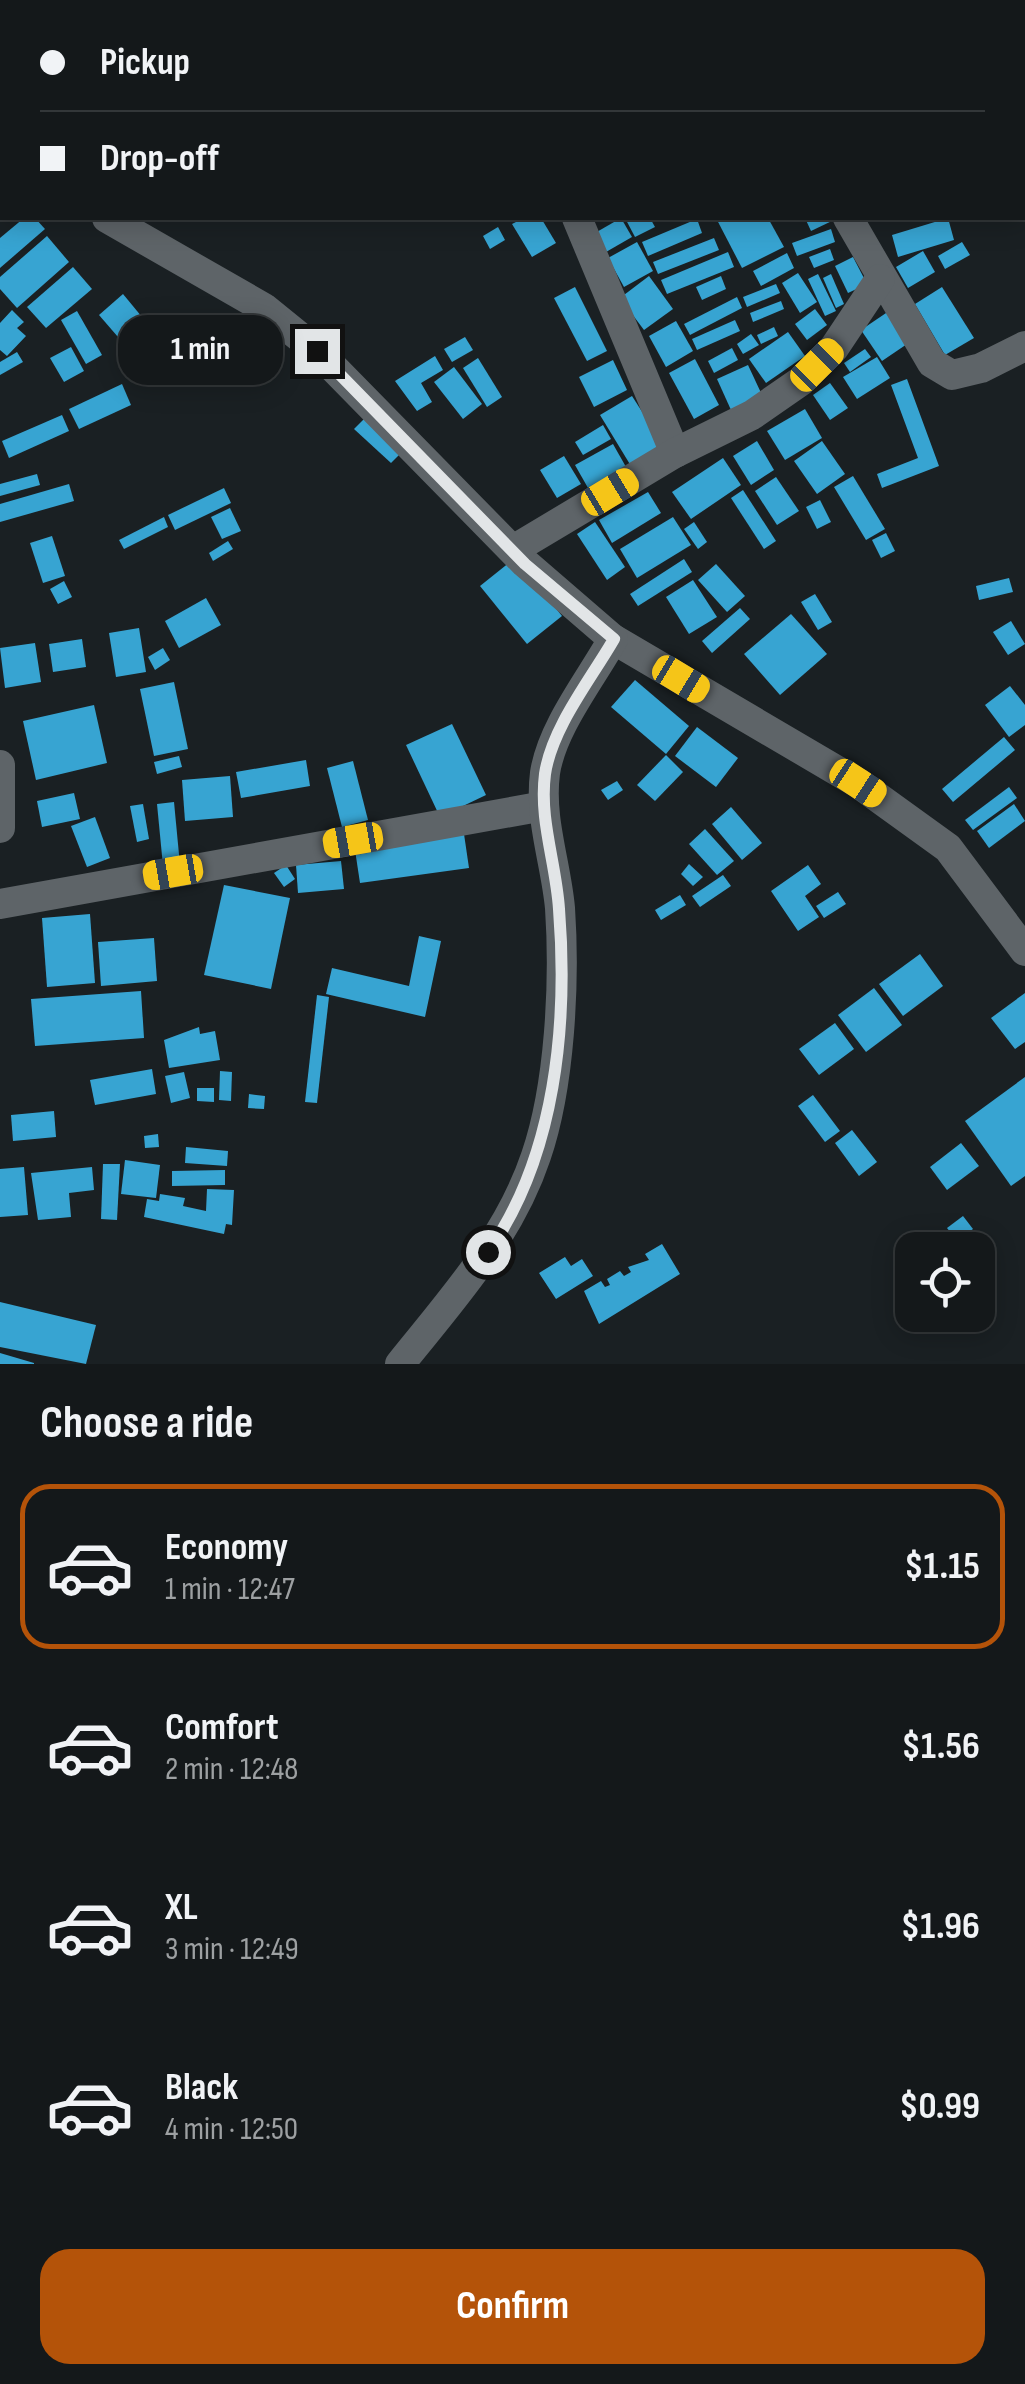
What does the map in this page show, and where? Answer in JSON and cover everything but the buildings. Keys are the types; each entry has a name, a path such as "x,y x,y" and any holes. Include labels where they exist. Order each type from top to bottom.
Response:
{"street":[{"path":"110,220 264,308 317,351 512,550 614,639 914,821 948,848 1025,951"},
{"path":"577,220 676,454"},
{"path":"849,220 921,350 952,375 981,368 1025,346"},
{"path":"512,550 676,454 752,415 800,381 834,348 880,279"},
{"path":"400,1364 501,1234 538,1153 558,1028 560,908 544,806 546,770 553,746 614,639"},
{"path":"0,765 0,828"},
{"path":"0,904 544,806"}],"route":[{"path":"317,351 525,564 614,639 553,746 546,770 545,824 560,908 558,1028 538,1153 521,1198 488,1252"}]}
